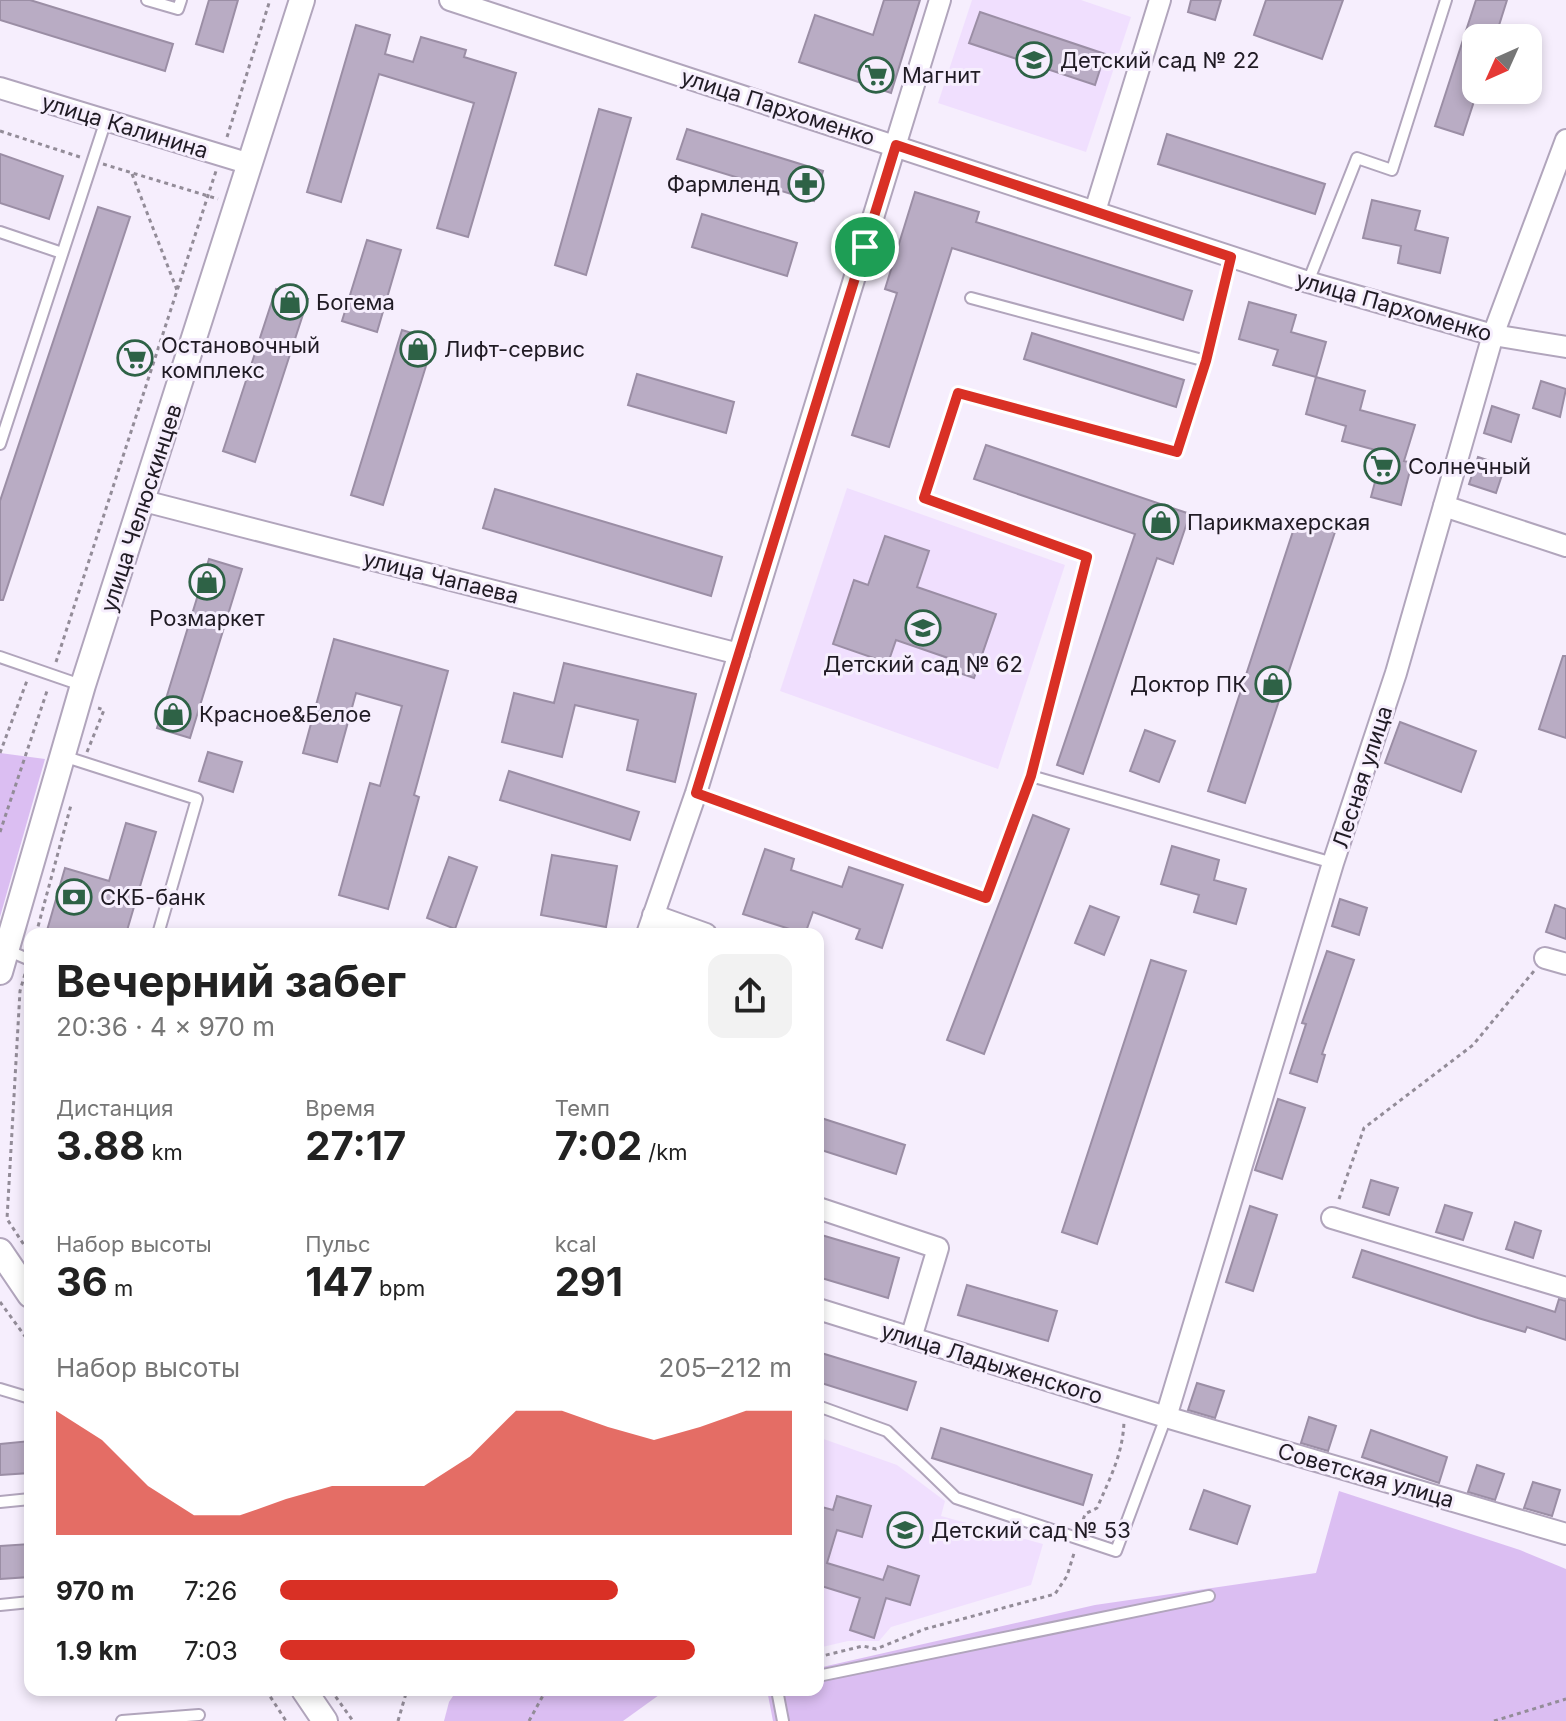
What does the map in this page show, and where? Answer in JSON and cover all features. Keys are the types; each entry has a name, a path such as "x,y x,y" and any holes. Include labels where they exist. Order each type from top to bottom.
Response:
{"street":[{"name":"улица Челюскинцев","path":"25,928 73,759 81,694 302,0"},
{"name":"улица Пархоменко","path":"450,0 1308,282 1493,335 1566,347"},
{"path":"672,928 650,924 696,793 940,0"},
{"path":"1095,211 1160,0"},
{"name":"улица Калинина","path":"0,88 250,164"},
{"name":"Лесная улица","path":"1166,1417 1333,863 1396,673 1493,335 1566,140"},
{"name":"улица Чапаева","path":"144,501 739,654"},
{"path":"1444,506 1566,546"},
{"name":"улица Челюскинцев","path":"16,960 24,932"},
{"path":"1545,958 1566,964"},
{"path":"824,1210 938,1248 911,1338"},
{"path":"1332,1218 1566,1288"},
{"path":"0,1251 24,1286"},
{"name":"улица Ладыженского","path":"824,1311 1166,1417"},
{"name":"Советская улица","path":"1166,1417 1566,1534"},
{"path":"308,1696 325,1721"}],"lane":[{"path":"147,0 178,9 181,0"},
{"path":"1308,282 1357,158 1392,170 1446,0"},
{"path":"0,444 106,120"},
{"path":"0,232 62,253"},
{"path":"696,793 986,898 1031,776 1087,557 924,498 958,393 1177,452 1206,361 1231,257"},
{"path":"971,298 1206,361"},
{"path":"0,657 52,674 81,694"},
{"path":"73,759 197,799 160,928"},
{"path":"1031,776 1333,863"},
{"path":"0,1389 24,1396"},
{"path":"824,1408 887,1431 956,1498 1116,1551 1166,1417"},
{"path":"0,1502 24,1500"},
{"path":"824,1675 1209,1596"},
{"path":"0,1605 24,1603"},
{"path":"778,1696 783,1721"},
{"path":"122,1721 199,1715"}],"path":[{"path":"0,832 270,0"},
{"path":"0,131 237,205"},
{"path":"131,173 177,290"},
{"path":"0,753 32,667"},
{"path":"73,759 104,710 81,694"},
{"path":"38,928 71,805"},
{"path":"1332,1218 1364,1128 1473,1045 1545,958"},
{"path":"16,960 20,991 7,1219 24,1245"},
{"path":"0,1302 24,1335"},
{"path":"824,1656 863,1646 876,1649 925,1629 1055,1594 1067,1576 1085,1514 1097,1508 1123,1445 1124,1404"},
{"path":"270,1696 286,1721"},
{"path":"335,1696 353,1721"},
{"path":"398,1721 405,1696"},
{"path":"529,1721 543,1696"},
{"path":"1494,1721 1566,1699"}],"shaded area":[{"name":"Детский сад № 22","path":"972,0 1081,0 1131,17 1086,152 938,103"},
{"name":"Детский сад № 62","path":"847,488 1065,565 998,769 780,691"},
{"path":"0,753 45,759 0,917"},
{"name":"Детский сад № 53","path":"824,1439 897,1465 945,1501 941,1516 1043,1544 1031,1585 891,1627 879,1641 848,1641 824,1647"},
{"path":"1339,1491 1520,1550 1566,1569 1566,1721 773,1721 768,1696 824,1696 824,1667 1095,1605 1316,1573"},
{"path":"453,1696 658,1696 623,1721 444,1721"}],"building":[{"path":"0,0 30,0 173,44 165,71 0,20"},
{"path":"209,0 238,0 223,52 196,44"},
{"path":"884,0 920,0 891,93 799,62 815,15 873,35"},
{"path":"1191,0 1221,0 1215,20 1188,12"},
{"path":"1266,0 1343,0 1322,59 1254,35"},
{"path":"1476,0 1507,0 1499,24 1468,24"},
{"path":"980,12 1105,54 1095,85 969,43"},
{"path":"356,25 390,35 385,54 413,62 421,37 466,50 464,57 516,73 468,237 437,228 474,103 379,74 341,202 307,192"},
{"path":"1462,43 1462,104 1473,104 1463,135 1435,126"},
{"path":"599,109 631,118 586,275 555,265"},
{"path":"687,129 823,171 814,201 677,159"},
{"path":"1167,134 1325,184 1315,214 1158,164"},
{"path":"0,154 63,176 49,219 0,203"},
{"path":"915,192 979,212 976,222 1192,291 1183,320 952,248 889,447 852,435 897,293 885,289"},
{"path":"1372,200 1420,211 1415,230 1448,238 1440,273 1398,263 1401,246 1363,238"},
{"path":"98,207 130,217 3,600 0,600 0,501"},
{"path":"702,214 797,243 787,276 692,247"},
{"path":"367,240 401,250 377,332 342,321"},
{"path":"276,289 308,299 255,462 223,451"},
{"path":"1249,302 1296,315 1291,332 1326,342 1316,377 1273,365 1278,350 1239,339"},
{"path":"402,330 434,340 383,505 351,495"},
{"path":"1032,333 1184,380 1176,407 1024,359"},
{"path":"637,374 734,402 726,433 628,405"},
{"path":"1316,377 1365,391 1360,410 1415,425 1404,461 1412,463 1401,505 1371,497 1383,452 1342,441 1346,426 1306,414"},
{"path":"1541,381 1566,389 1560,417 1533,408"},
{"path":"1492,406 1519,415 1511,442 1484,433"},
{"path":"986,445 1190,514 1173,564 1157,558 1083,774 1057,765 1135,534 974,479"},
{"path":"1478,457 1505,466 1496,493 1469,484"},
{"path":"495,489 722,557 711,596 483,528"},
{"path":"1297,519 1335,532 1245,803 1208,791"},
{"path":"885,536 929,551 917,587 996,614 974,678 945,668 948,658 896,640 888,663 833,644 854,580 868,585"},
{"path":"209,559 242,569 190,738 157,728"},
{"path":"334,639 448,671 414,795 419,797 388,909 339,895 370,783 380,786 402,706 356,693 337,762 303,753"},
{"path":"1563,656 1566,656 1566,738 1539,729"},
{"path":"564,663 696,694 675,782 627,770 638,720 575,705 562,757 502,742 514,693 554,703"},
{"path":"1400,722 1476,751 1461,792 1385,763"},
{"path":"1145,730 1175,741 1159,782 1130,771"},
{"path":"208,752 242,762 233,792 199,781"},
{"path":"509,771 639,812 630,840 500,800"},
{"path":"1033,815 1069,829 984,1054 947,1040"},
{"path":"126,823 156,832 128,928 48,928 65,868 109,881"},
{"path":"1172,846 1219,860 1214,880 1246,889 1236,924 1194,912 1199,895 1161,884"},
{"path":"765,849 794,859 791,870 842,887 849,867 903,885 882,948 856,939 860,929 813,912 807,928 786,928 743,914"},
{"path":"552,855 617,866 606,927 541,915"},
{"path":"449,857 477,867 455,928 427,918"},
{"path":"1340,899 1367,908 1359,935 1332,926"},
{"path":"1555,905 1566,909 1566,939 1546,932"},
{"path":"1090,906 1119,917 1104,955 1075,943"},
{"path":"1327,951 1354,960 1322,1054 1325,1055 1317,1082 1290,1073 1306,1024 1302,1023"},
{"path":"1151,960 1186,971 1097,1244 1062,1232"},
{"path":"1278,1099 1305,1108 1282,1179 1255,1170"},
{"path":"824,1119 905,1145 896,1174 824,1151"},
{"path":"1371,1180 1398,1188 1389,1215 1363,1207"},
{"path":"1445,1205 1472,1213 1463,1240 1436,1232"},
{"path":"1250,1206 1277,1215 1253,1291 1226,1282"},
{"path":"1515,1222 1541,1231 1533,1258 1506,1249"},
{"path":"824,1236 899,1258 888,1298 824,1279"},
{"path":"1362,1250 1555,1312 1559,1299 1566,1301 1566,1340 1527,1327 1525,1332 1353,1277"},
{"path":"967,1285 1057,1311 1048,1341 958,1315"},
{"path":"824,1354 916,1382 907,1410 824,1384"},
{"path":"1197,1383 1224,1391 1215,1418 1188,1410"},
{"path":"1309,1417 1336,1426 1328,1451 1301,1443"},
{"path":"941,1428 1092,1475 1083,1505 932,1458"},
{"path":"1371,1430 1447,1457 1439,1483 1362,1457"},
{"path":"24,1442 24,1473 0,1475 0,1444"},
{"path":"1477,1465 1504,1474 1495,1500 1468,1492"},
{"path":"1533,1482 1560,1490 1552,1516 1524,1508"},
{"path":"1204,1490 1250,1506 1237,1544 1190,1529"},
{"path":"837,1496 871,1506 862,1537 837,1530 827,1563 883,1580 888,1566 919,1576 910,1605 886,1598 874,1638 850,1630 860,1598 824,1587 824,1508 833,1510"},
{"path":"24,1544 24,1577 0,1579 0,1546"}],"place":[{"name":"Детский сад № 22","path":"1034,60"},
{"name":"Магнит","path":"876,75"},
{"name":"Фармленд","path":"806,184"},
{"name":"Богема","path":"290,302"},
{"name":"Лифт-сервис","path":"418,349"},
{"name":"Остановочный комплекс","path":"135,358"},
{"name":"Солнечный","path":"1382,466"},
{"name":"Парикмахерская","path":"1161,522"},
{"name":"Розмаркет","path":"207,582"},
{"name":"Детский сад № 62","path":"923,628"},
{"name":"Доктор ПК","path":"1273,684"},
{"name":"Красное&Белое","path":"173,714"},
{"name":"СКБ-банк","path":"74,897"},
{"name":"Детский сад № 53","path":"905,1530"}],"route":[{"path":"896,145 1231,257 1206,361 1177,452 958,393 924,498 1087,557 1031,776 986,898 696,793 865,247 896,145"}]}
